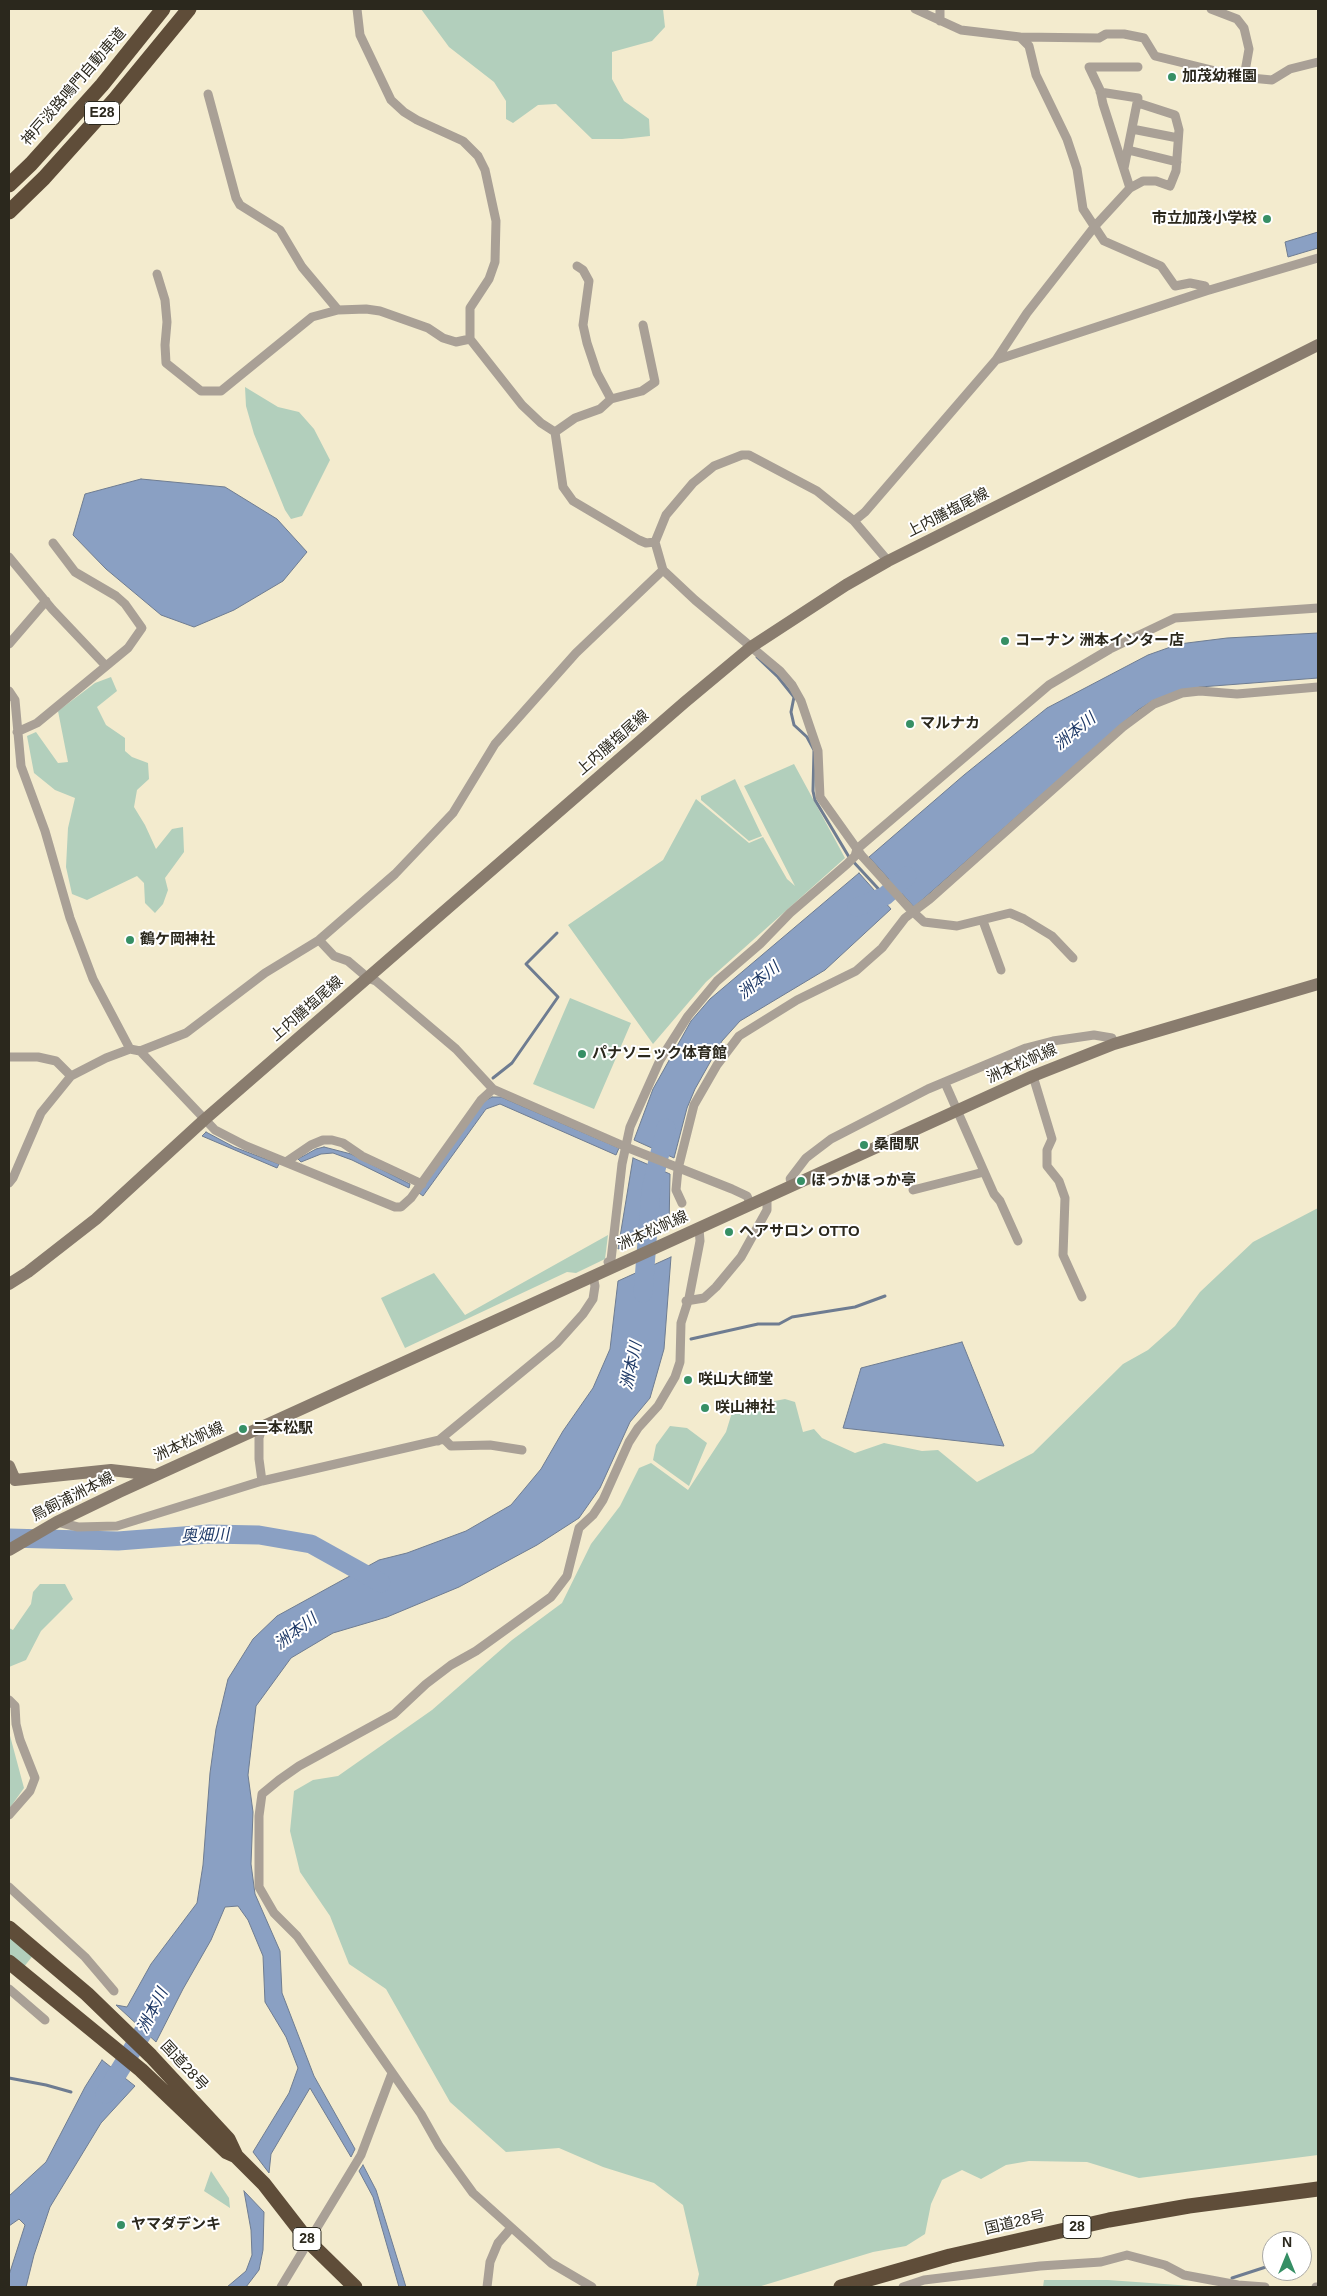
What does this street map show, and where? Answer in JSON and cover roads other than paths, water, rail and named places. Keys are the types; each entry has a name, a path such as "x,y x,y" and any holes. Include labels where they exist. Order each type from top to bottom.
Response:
{"highway":[{"name":"神戸淡路鳴門自動車道","path":"9,185 31,164 102,85 163,9"},
{"name":"E28","path":"9,212 44,178 116,99 189,9"},
{"name":"国道28号","path":"9,1928 87,1994 151,2056 228,2138 236,2156 264,2184 309,2242 355,2287"},
{"name":"国道28号","path":"9,1962 140,2070 226,2152 236,2156"},
{"name":"国道28号","path":"841,2287 950,2256 1109,2220 1189,2206 1318,2189"}],"main road":[{"name":"上内膳塩尾線","path":"9,1284 28,1272 96,1219 204,1120 685,702 751,647 846,585 888,561 1318,345"},
{"name":"洲本松帆線","path":"9,1466 12,1480 110,1470 154,1475 262,1428 593,1276 611,1264 694,1231 1033,1076 1114,1044 1318,984"},
{"name":"鳥飼浦洲本線","path":"9,1550 57,1522 154,1475"}],"street":[{"path":"357,9 360,35 391,100 404,112 417,120 463,141 478,156 485,170 496,221 495,262 490,279 470,308 470,339 522,405 541,423 555,432 563,487 573,500 639,540 646,543 655,542"},
{"path":"915,9 961,30 1020,37 1099,38 1106,34 1124,34 1144,38 1154,56 1244,77 1272,80 1290,69 1318,62"},
{"path":"940,9 940,21"},
{"path":"1212,9 1237,19 1244,28 1249,49 1244,77"},
{"path":"1020,37 1029,46 1036,74 1067,139 1077,169 1084,209 1104,241 1161,266 1175,286 1190,283 1206,286 1206,291"},
{"path":"1130,188 1100,92 1090,68 1138,68"},
{"path":"1100,92 1138,98 1124,169"},
{"path":"208,94 236,198 240,205 280,230 302,266 338,310"},
{"path":"854,521 866,512 996,360 1028,313 1095,226 1130,188 1143,181 1156,181 1170,186 1176,171 1177,162 1178,138 1175,115 1138,103"},
{"path":"1132,129 1178,138"},
{"path":"1128,150 1177,162"},
{"path":"996,360 1206,291 1318,258"},
{"path":"577,266 583,270 589,281 583,318 587,343 597,373 612,399"},
{"path":"158,274 166,307 166,363 201,391 221,390 312,317 338,310 366,309 380,311 428,328 443,338 456,342 470,339"},
{"path":"555,432 576,418 600,409 612,399 642,391 655,382 643,325"},
{"path":"888,561 854,521 817,492 755,457 742,455 714,466 692,482 666,514 655,542 663,570 695,600 780,671 792,685 801,702 818,751 820,797 858,853 912,911 924,922 957,926 1010,913 1024,918 1052,936 1073,958"},
{"path":"17,732 37,723 128,648 142,628 125,604 116,596 75,572 53,543"},
{"path":"9,557 46,601 106,666"},
{"path":"9,1183 13,1178 41,1113 71,1076 106,1058 130,1049 140,1051 186,1033 265,973 320,940 395,874 453,813 496,744 576,653 663,570"},
{"path":"9,644 46,601"},
{"path":"611,1264 634,1116 644,1091 660,1060 688,1016 717,981 760,944 790,913 1049,686 1110,649 1176,618 1318,608"},
{"path":"682,1203 676,1190 676,1168 694,1105 717,1064 739,1036 797,1000 856,971 882,948 912,911 1123,727 1154,704 1182,693 1200,691 1237,694 1318,687"},
{"path":"9,691 14,700 21,766 45,830 70,918 93,979 130,1049"},
{"path":"983,920 1001,970"},
{"path":"320,940 334,956 348,961 368,978 376,981 456,1049 493,1089 628,1148 747,1196 751,1205"},
{"path":"793,1186 790,1179 806,1158 831,1139 928,1089 1026,1048 1053,1041 1094,1036 1112,1038 1114,1044"},
{"path":"140,1051 215,1130 286,1162 401,1207 422,1184 481,1100 493,1089"},
{"path":"9,1057 56,1060 71,1076"},
{"path":"1033,1076 1052,1139 1048,1150 1048,1166 1060,1181 1065,1198 1063,1255 1082,1297"},
{"path":"945,1083 984,1172 1018,1241"},
{"path":"286,1162 311,1145 323,1140 332,1140 422,1184"},
{"path":"913,1190 984,1172"},
{"path":"686,1301 704,1298 716,1288 741,1257 767,1210 767,1198"},
{"path":"592,2287 551,2263 473,2193 439,2146 421,2114 297,1936 274,1913 259,1888 262,1794 299,1766 394,1714 426,1684 451,1665 476,1651 551,1597 568,1576 580,1528 593,1515 603,1500 629,1442 638,1428 658,1406 680,1362 681,1323 700,1241 694,1231"},
{"path":"438,1441 557,1343 594,1299 595,1286 593,1276"},
{"path":"262,1428 259,1438 262,1481"},
{"path":"57,1522 78,1527 117,1526 262,1481 444,1439 451,1446 490,1445 522,1450"},
{"path":"9,1700 15,1706 16,1724 20,1740 35,1778 30,1791 9,1815"},
{"path":"9,1887 74,1946 114,1991"},
{"path":"9,1989 45,2020"},
{"path":"281,2287 361,2155 392,2073"},
{"path":"487,2287 490,2262 498,2243 511,2228"},
{"path":"903,2287 924,2280 1040,2266 1101,2262 1127,2255 1164,2265 1184,2275 1238,2285 1264,2287"}],"water":[{"path":"1318,232 1318,248 1288,257 1285,242"},
{"path":"141,479 225,487 277,519 307,552 283,581 234,610 194,627 161,615 106,569 73,535 85,494"},
{"path":"1318,633 1318,678 1200,687 1154,700 1138,710 914,907 869,857 964,775 1047,708 1148,655 1179,644 1227,638"},
{"path":"859,873 891,909 825,970 740,1021 722,1041 695,1089 687,1108 674,1158 634,1140 653,1089 691,1021 710,999"},
{"path":"492,1097 501,1097 619,1148 616,1155 500,1104 486,1109 423,1196 419,1193 483,1102"},
{"path":"206,1132 234,1147 279,1164 277,1168 202,1136"},
{"path":"324,1147 351,1154 410,1184 409,1188 352,1160 333,1153 321,1154 301,1162 298,1159 316,1149"},
{"path":"633,1158 670,1174 669,1228 618,1249"},
{"path":"671,1257 664,1349 650,1398 630,1422 600,1488 579,1518 537,1545 459,1587 387,1617 333,1633 291,1658 256,1706 248,1775 253,1812 251,1864 255,1894 280,1951 282,1993 314,2076 355,2149 351,2157 310,2088 271,2154 269,2173 253,2152 289,2093 298,2068 286,2037 265,2002 263,1956 248,1920 238,1906 225,1907 211,1940 156,2042 116,2005 127,2007 151,1964 197,1903 203,1865 210,1773 216,1729 228,1679 253,1639 277,1616 379,1560 407,1553 466,1531 511,1505 541,1469 563,1431 593,1388 610,1349 618,1281"},
{"path":"962,1342 1004,1446 843,1428 861,1368"},
{"path":"102,2060 135,2086 101,2123 50,2207 34,2255 26,2287 9,2287 9,2275 25,2225 19,2219 9,2226 9,2196 46,2162 85,2087"},
{"path":"363,2165 376,2190 406,2287 399,2287 373,2197 359,2171"},
{"path":"244,2191 264,2212 263,2250 259,2270 246,2287 227,2287 246,2271 252,2255 251,2230"}],"waterway":[{"path":"757,657 778,677 794,697 791,712 794,725 807,737 814,750 813,791 815,800 849,857 885,896"},
{"name":"洲本川","path":"857,907 885,896 907,876"},
{"path":"493,1078 512,1063 558,997 526,964 557,933"},
{"name":"洲本川","path":"643,1293 651,1190 666,1128"},
{"path":"691,1339 758,1324 779,1324 792,1317 855,1307 885,1296"},
{"name":"奥畑川","path":"9,1538 118,1541 209,1534 259,1535 311,1544 381,1583"},
{"name":"洲本川","path":"105,2094 156,2011"},
{"path":"9,2078 71,2092"},
{"path":"1232,2278 1262,2268"}],"place":[{"name":"加茂幼稚園","path":"1172,77"},
{"name":"市立加茂小学校","path":"1267,219"},
{"name":"コーナン 洲本インター店","path":"1005,641"},
{"name":"マルナカ","path":"910,724"},
{"name":"鶴ケ岡神社","path":"130,940"},
{"name":"パナソニック体育館","path":"582,1054"},
{"name":"桑間駅","path":"864,1145"},
{"name":"ほっかほっか亭","path":"801,1181"},
{"name":"ヘアサロン OTTO","path":"729,1232"},
{"name":"咲山大師堂","path":"688,1380"},
{"name":"咲山神社","path":"705,1408"},
{"name":"二本松駅","path":"243,1429"},
{"name":"ヤマダデンキ","path":"121,2225"}]}
